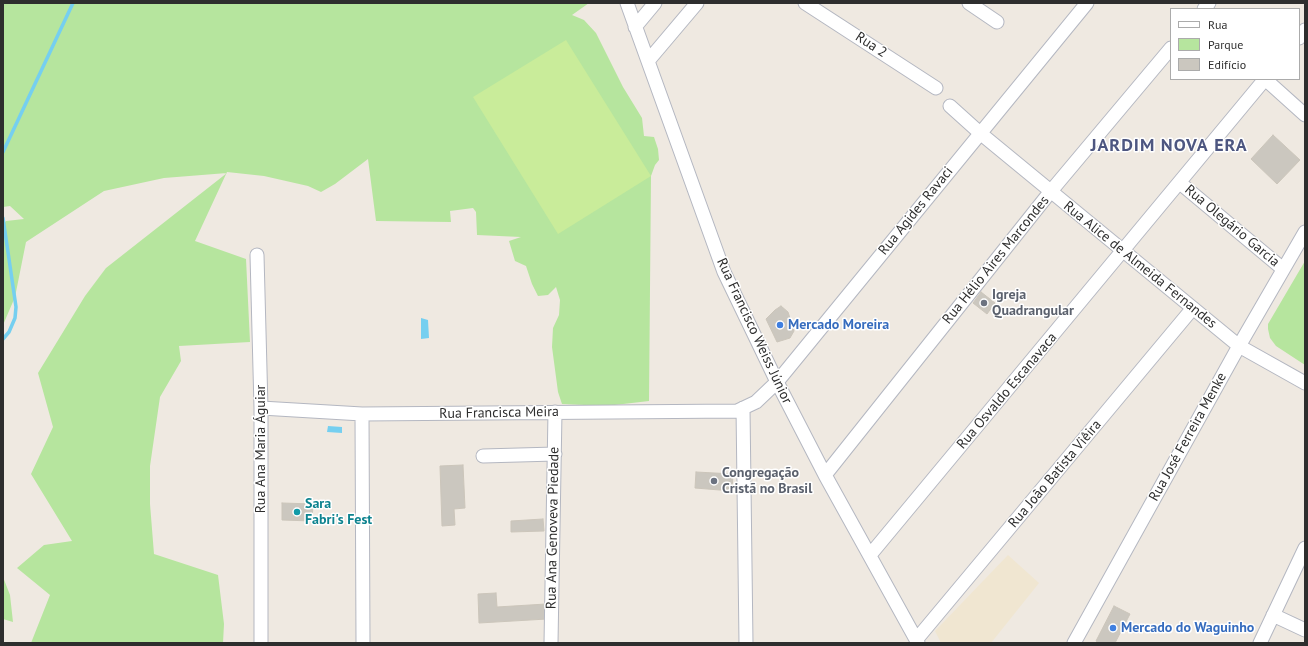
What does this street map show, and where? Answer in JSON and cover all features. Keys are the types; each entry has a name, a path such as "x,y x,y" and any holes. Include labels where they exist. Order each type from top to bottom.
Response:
{"street":[{"name":"Rua Francisco Weiss Júnior","path":"626,3 724,272 777,382 825,475 917,642"},
{"path":"635,27 655,3"},
{"path":"648,62 697,3"},
{"name":"Rua 2","path":"805,3 936,88"},
{"path":"969,3 997,22"},
{"name":"Rua Agides Ravaci","path":"740,409 756,402 777,382 1087,3"},
{"name":"Rua Hélio Aires Marcondes","path":"825,475 1051,191 1170,49"},
{"name":"Rua Osvaldo Escanavaca","path":"870,555 1264,80"},
{"path":"1266,80 1305,115"},
{"name":"Rua Alice de Almeida Fernandes","path":"950,106 980,133 1239,346 1305,383"},
{"name":"Rua Olegário Garcia","path":"1180,182 1283,269"},
{"name":"Rua José Ferreira Menke","path":"1075,643 1239,346 1305,232"},
{"name":"Rua Ana Maria Águiar","path":"257,255 261,408 261,643"},
{"name":"Rua João Batista Viêira","path":"917,642 1193,308"},
{"name":"Rua Francisca Meira","path":"261,408 362,414 740,409"},
{"path":"740,409 746,643"},
{"name":"Rua Ana Genoveva Piedade","path":"551,643 556,412"},
{"path":"362,414 363,643"},
{"path":"483,456 555,454"},
{"path":"1260,643 1305,548"},
{"path":"1274,615 1305,630"}],"shaded area":[{"path":"1008,555 1039,583 991,643 941,643 935,631"}],"green space":[{"path":"3,3 589,3 572,15 584,20 596,33 623,87 642,118 644,136 654,137 658,149 659,160 655,165 651,176 649,401 606,406 562,404 558,392 552,347 553,328 559,315 560,300 556,287 548,295 538,296 526,266 515,261 509,241 521,237 477,235 476,212 473,208 450,211 451,222 376,221 368,159 335,184 321,192 308,186 264,176 227,172 164,178 104,191 26,242 15,297 3,325 3,225 6,221 24,219 10,206 3,207"},
{"path":"566,40 651,176 558,234 473,97"},
{"path":"226,174 195,241 246,259 250,342 179,346 181,361 160,397 150,466 150,504 154,554 218,575 224,624 223,643 31,643 50,595 17,568 44,545 72,541 31,474 53,427 38,373 85,296 106,268"},
{"path":"1305,261 1305,365 1276,346 1270,338 1268,324"},
{"path":"3,577 10,595 13,622 3,619"}],"water":[{"path":"421,318 428,320 429,338 421,339"},
{"path":"328,426 342,427 342,433 327,432"}],"building":[{"path":"1273,135 1300,160 1277,184 1251,159"},
{"name":"Igreja Quadrangular","path":"981,292 995,303 987,314 973,303"},
{"name":"Mercado Moreira","path":"781,306 788,312 794,331 790,338 777,342 766,319"},
{"path":"463,465 465,508 454,509 455,525 442,526 440,466"},
{"name":"Congregação Cristã no Brasil","path":"696,472 733,474 732,491 695,488"},
{"name":"Sara Fabri's Fest","path":"282,503 313,504 312,521 282,520"},
{"path":"543,519 544,531 511,532 511,521"},
{"path":"496,593 497,607 546,604 547,619 479,623 478,594"},
{"name":"Mercado do Waguinho","path":"1114,606 1130,614 1115,643 1099,643 1096,641"}],"waterway":[{"path":"3,152 73,3"},
{"path":"3,218 16,307 15,318 9,332 3,339"}],"place":[{"name":"Igreja Quadrangular","path":"984,303"},
{"name":"Mercado Moreira","path":"780,325"},
{"name":"Congregação Cristã no Brasil","path":"714,481"},
{"name":"Sara Fabri's Fest","path":"297,512"},
{"name":"Mercado do Waguinho","path":"1113,628"}],"district":[{"name":"JARDIM NOVA ERA","path":"1169,146"}]}
